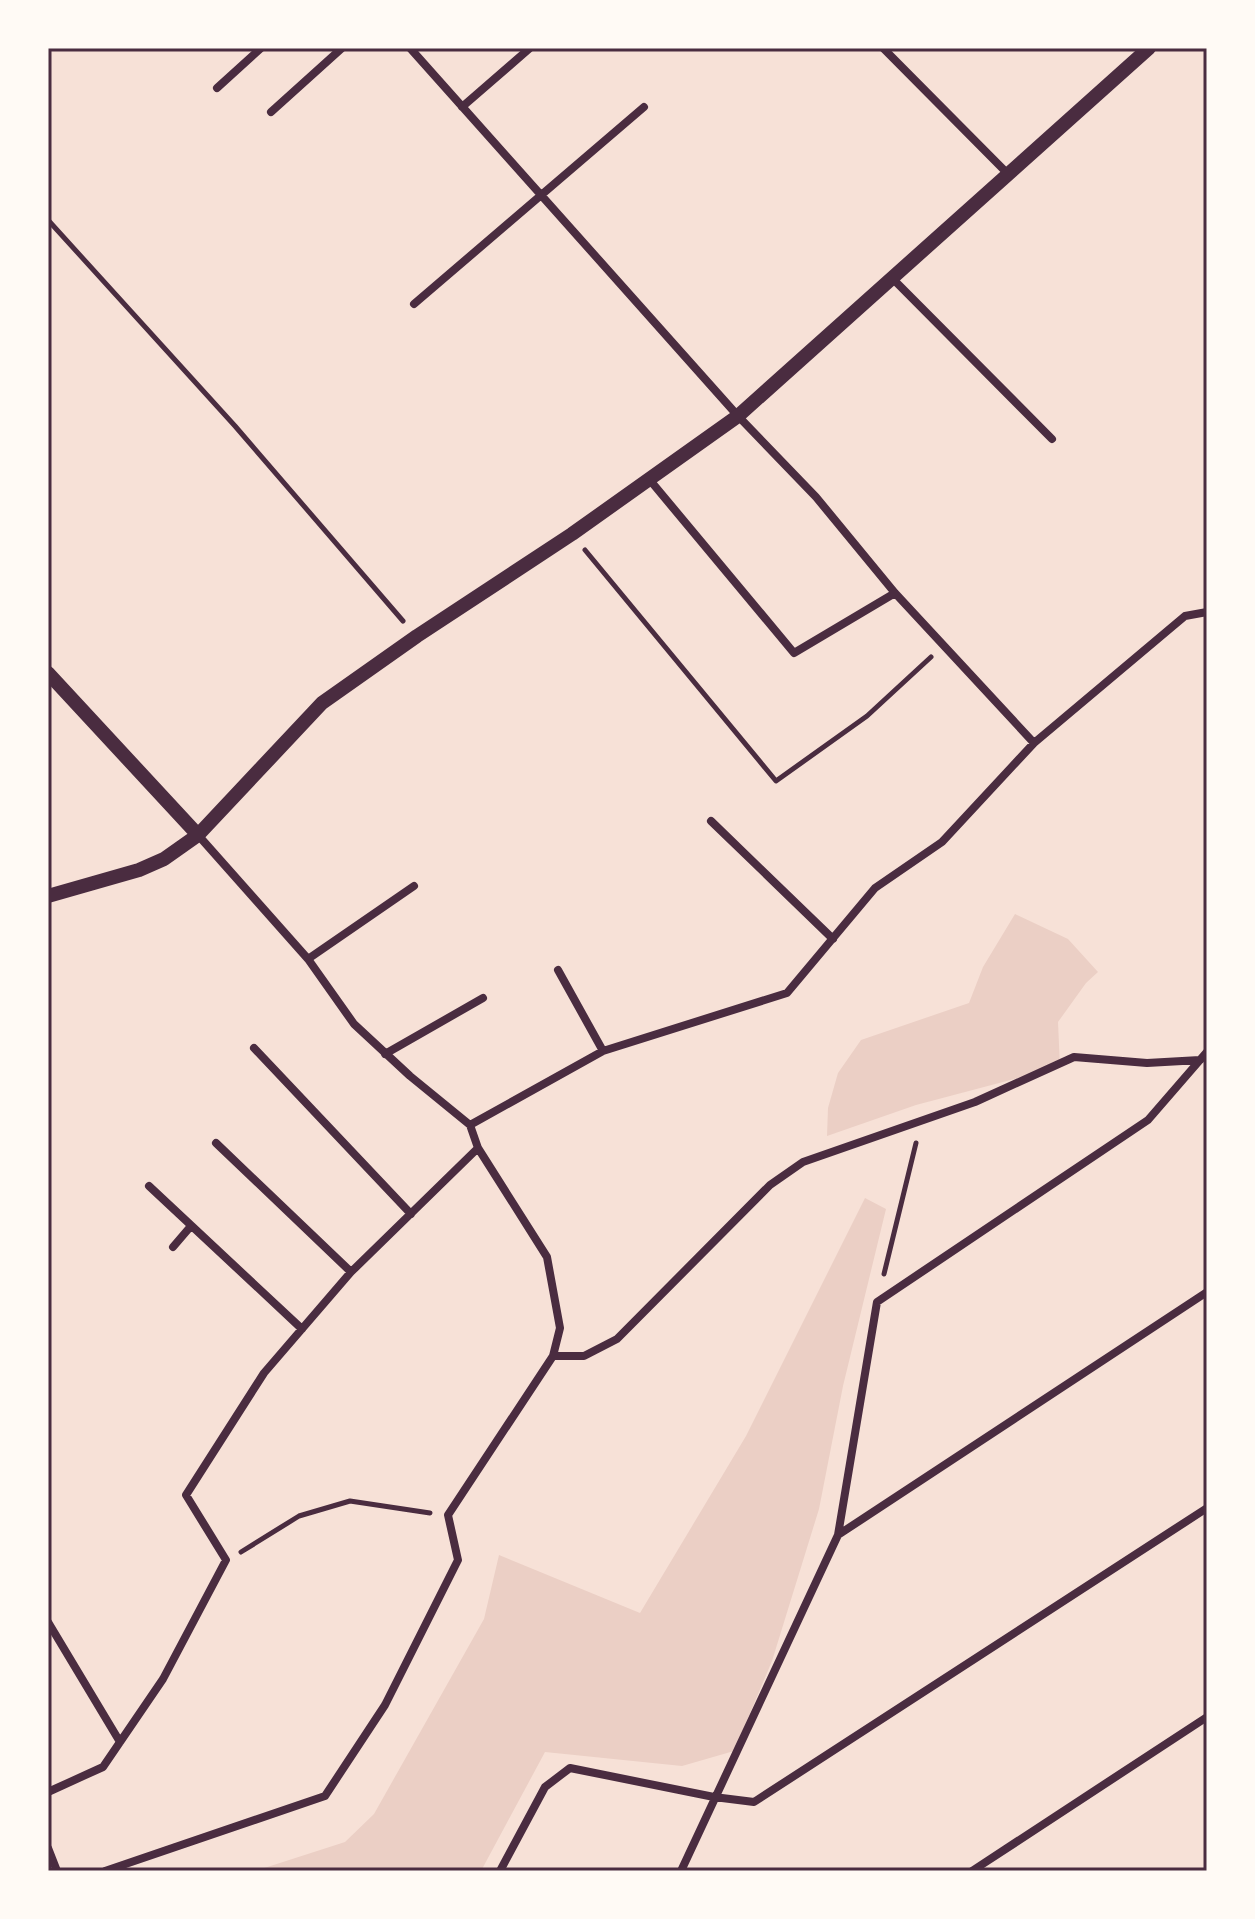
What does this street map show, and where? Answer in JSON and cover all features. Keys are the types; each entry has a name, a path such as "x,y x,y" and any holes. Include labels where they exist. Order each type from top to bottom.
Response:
{"street":[{"path":"217,88 261,48"},
{"path":"271,112 342,48"},
{"path":"410,48 738,416 816,497 895,593 1034,743"},
{"path":"462,107 530,48"},
{"path":"883,48 1008,174"},
{"path":"48,896 139,870 164,859 198,835 322,703 572,534 738,416 1149,48"},
{"path":"414,304 644,107"},
{"path":"892,278 1052,439"},
{"path":"649,479 794,653 895,593"},
{"path":"470,1125 603,1051 787,993 875,888 942,842 1034,743 1185,616 1207,612"},
{"path":"48,673 308,959 354,1024 470,1125 478,1148 547,1257 560,1328 553,1356 448,1515 458,1560 385,1705 325,1796 105,1871"},
{"path":"711,821 833,939"},
{"path":"308,959 414,886"},
{"path":"558,970 603,1051"},
{"path":"385,1054 483,998"},
{"path":"254,1048 411,1214"},
{"path":"681,1871 838,1535 877,1302 1148,1120 1207,1052"},
{"path":"553,1356 584,1356 617,1339 770,1185 803,1162 975,1102 1074,1057 1147,1063 1200,1060"},
{"path":"216,1143 351,1272"},
{"path":"48,1792 103,1767 163,1679 226,1560 186,1495 264,1373 351,1272 478,1148"},
{"path":"149,1186 302,1329"},
{"path":"173,1247 191,1226"},
{"path":"838,1535 1207,1292"},
{"path":"500,1871 545,1787 570,1768 754,1802 1207,1508"},
{"path":"48,1622 120,1742"},
{"path":"972,1871 1207,1717"},
{"path":"48,1848 57,1871"}],"path":[{"path":"48,220 235,426 417,636"},
{"path":"572,534 776,781 867,716 945,645"},
{"path":"877,1302 921,1122"},
{"path":"226,1560 299,1516 350,1501 448,1515"}],"shaded area":[{"path":"1015,914 1068,939 1098,972 1086,983 1058,1022 1060,1067 916,1105 827,1136 828,1108 838,1073 861,1040 969,1003 983,967"},
{"path":"865,1198 886,1209 843,1386 819,1509 772,1661 734,1751 682,1766 545,1752 481,1871 255,1871 345,1842 374,1814 484,1619 499,1555 640,1613 746,1436"}]}
